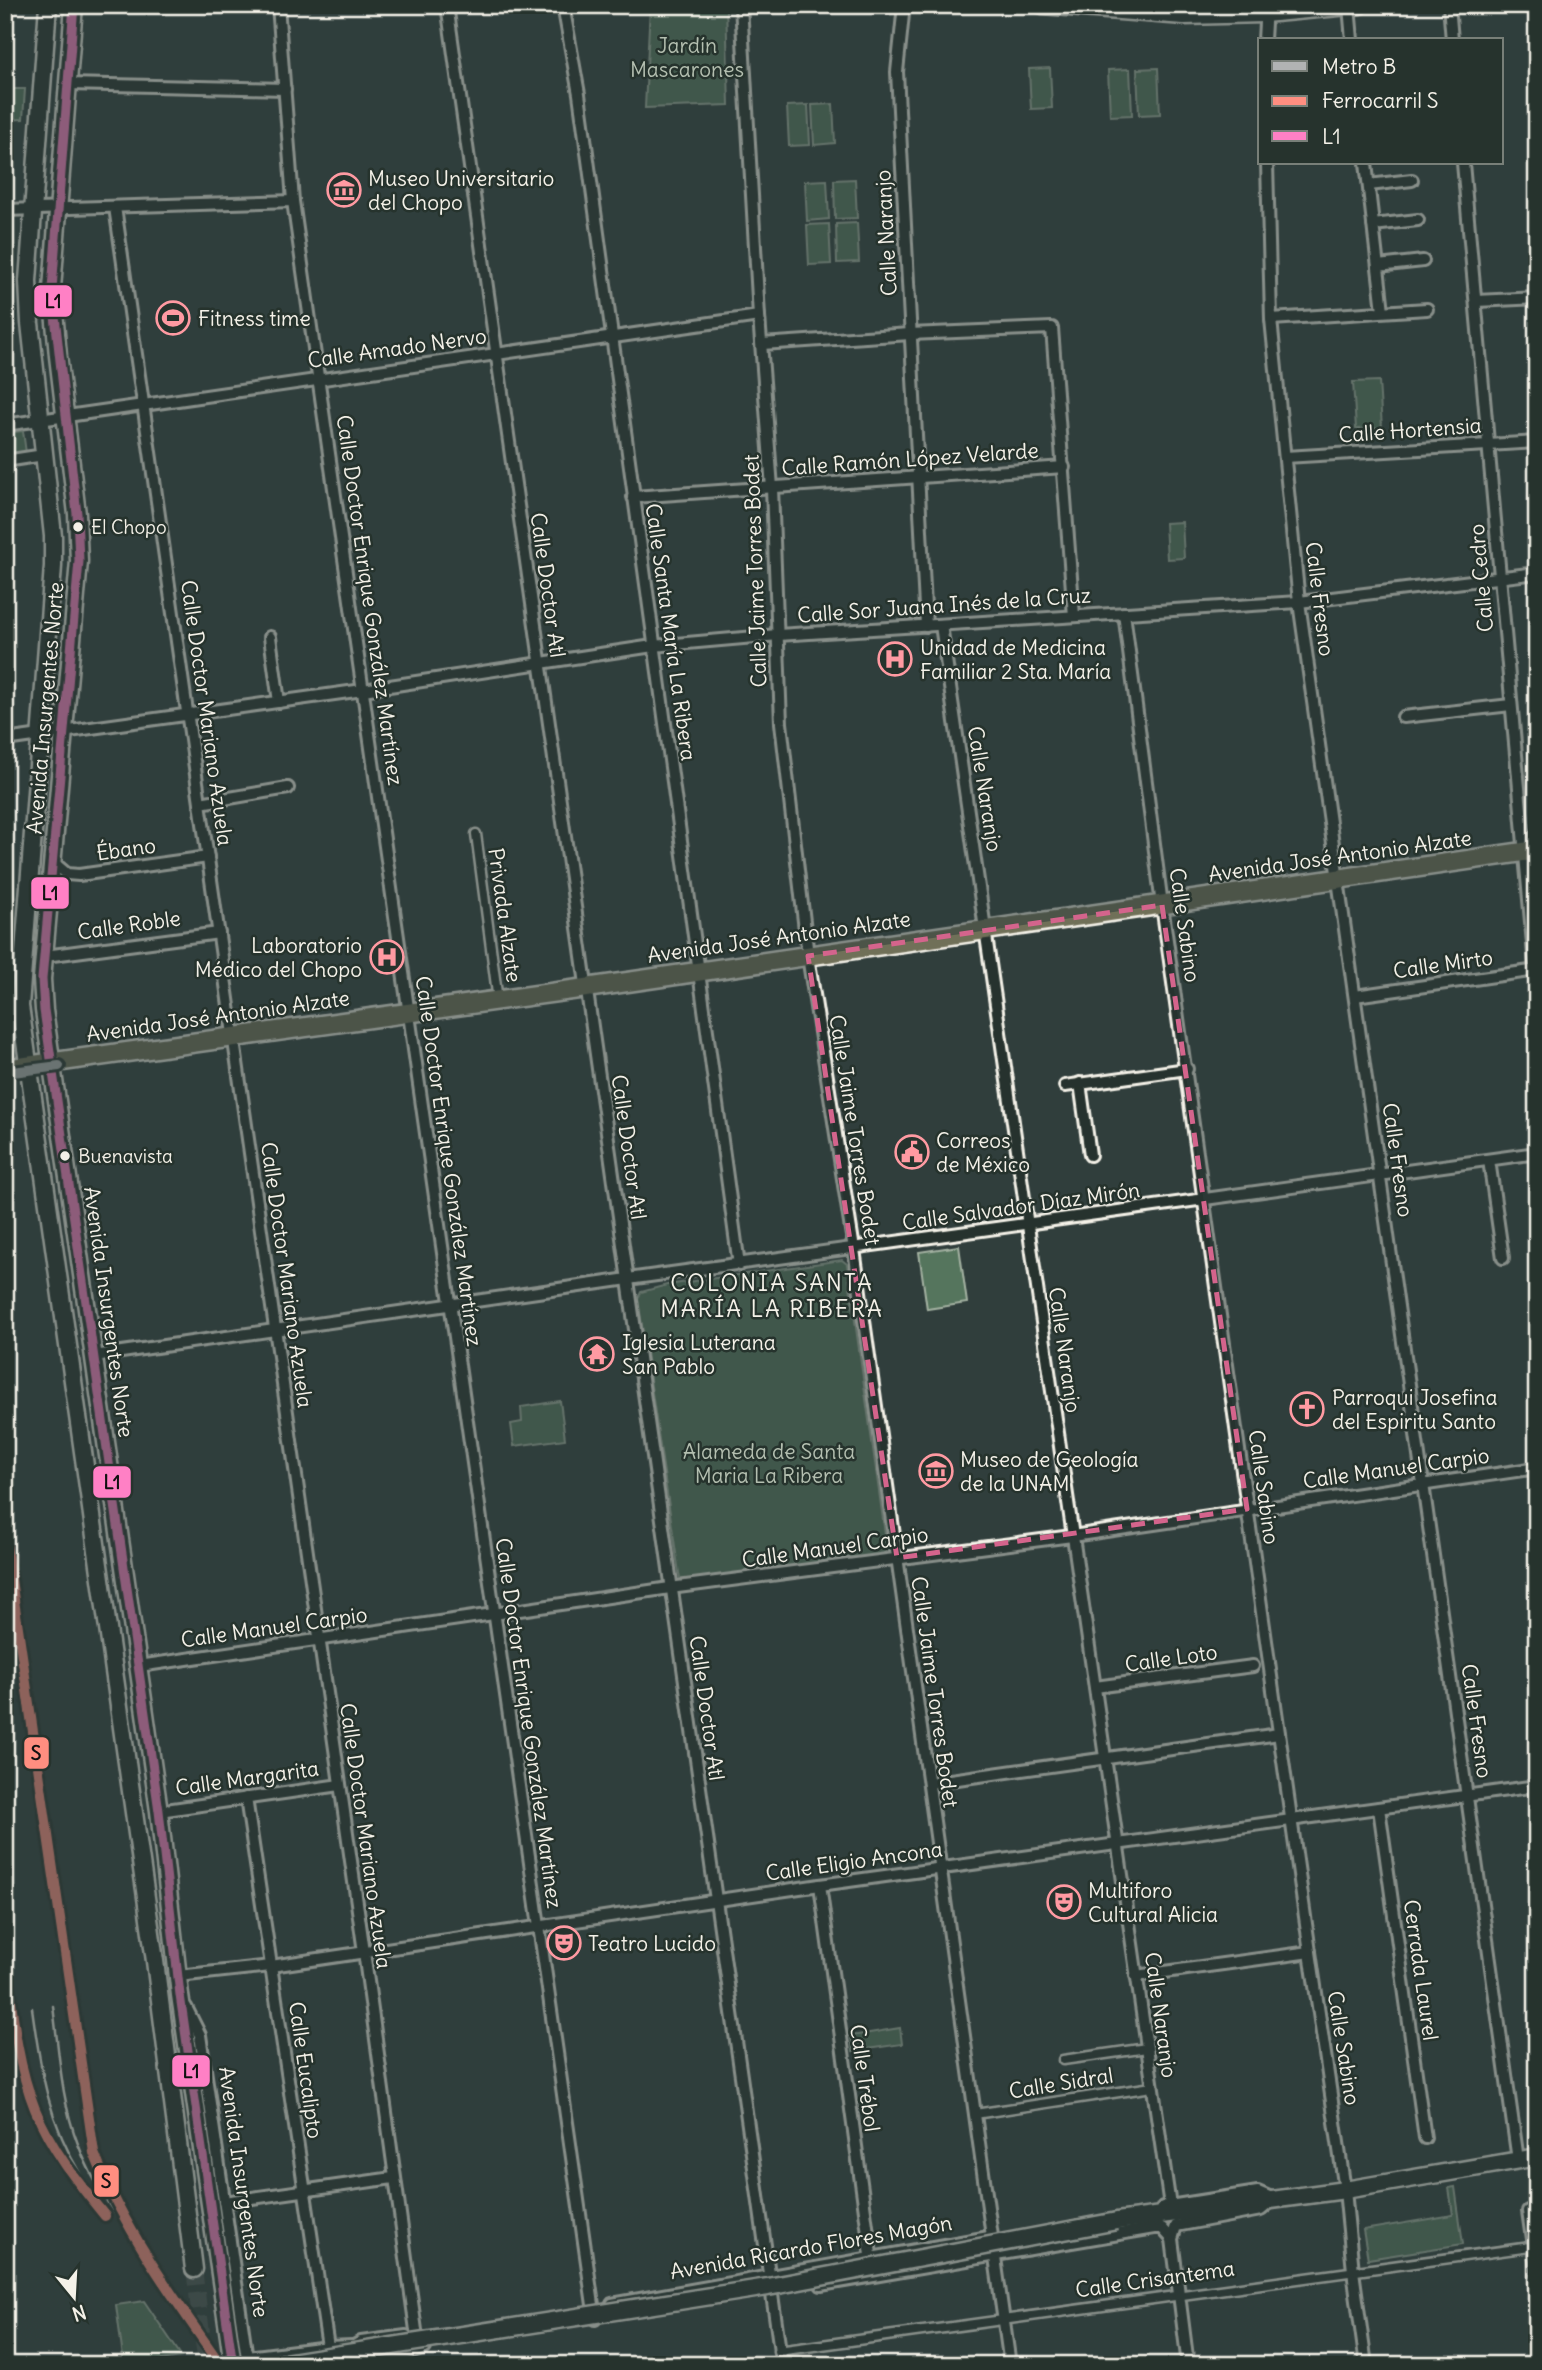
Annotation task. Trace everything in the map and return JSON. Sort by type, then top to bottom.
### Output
[{"type":"main road","name":"Avenida Insurgentes Norte","points":[[48,5],[28,264],[28,302],[53,566],[20,1006],[153,1947],[194,2269]]},
{"type":"main road","name":"Avenida Insurgentes Norte","points":[[74,5],[52,289],[79,545],[78,579],[42,993],[159,1811],[180,1995],[242,2362]]},
{"type":"main road","points":[[1042,5],[1145,14],[1360,5]]},
{"type":"main road","name":"Avenida José Antonio Alzate","points":[[5,1069],[233,1035],[498,1001],[1531,851]]},
{"type":"main road","name":"Avenida Ricardo Flores Magón","points":[[271,2365],[768,2287],[1117,2221],[1345,2190],[1537,2157]]},
{"type":"street","name":"Calle Doctor Enrique González Martínez","points":[[278,5],[293,201],[595,2321]]},
{"type":"street","name":"Calle Doctor Atl","points":[[447,5],[782,2365]]},
{"type":"street","name":"Calle Santa María La Ribera","points":[[563,5],[579,94],[739,1265]]},
{"type":"street","name":"Calle Jaime Torres Bodet","points":[[741,5],[772,488],[781,723],[808,956],[854,1248],[1010,2365]]},
{"type":"street","name":"Calle Naranjo","points":[[904,5],[897,72],[926,626]]},
{"type":"street","points":[[1449,5],[1452,38]]},
{"type":"street","points":[[1349,6],[1352,38]]},
{"type":"street","points":[[1264,38],[1265,10]]},
{"type":"street","points":[[67,84],[285,89]]},
{"type":"street","name":"Calle Fresno","points":[[1267,164],[1271,319],[1299,601],[1518,2160]]},
{"type":"street","points":[[1366,164],[1383,312]]},
{"type":"street","name":"Calle Cedro","points":[[1463,164],[1511,705],[1531,851],[1537,989]]},
{"type":"street","points":[[1369,185],[1412,180]]},
{"type":"street","points":[[5,210],[293,201]]},
{"type":"street","name":"Calle Doctor Mariano Azuela","points":[[115,206],[364,1952],[418,2349]]},
{"type":"street","points":[[1373,225],[1418,220]]},
{"type":"street","points":[[1378,266],[1423,261]]},
{"type":"street","points":[[1476,301],[1537,298]]},
{"type":"street","points":[[1271,319],[1427,309]]},
{"type":"street","name":"Calle Amado Nervo","points":[[5,425],[759,316]]},
{"type":"street","points":[[762,344],[1052,328],[1074,616]]},
{"type":"street","name":"Calle Hortensia","points":[[1285,457],[1537,442]]},
{"type":"street","points":[[5,461],[44,456]]},
{"type":"street","name":"Calle Ramón López Velarde","points":[[632,497],[1064,467]]},
{"type":"street","name":"Calle Sor Juana Inés de la Cruz","points":[[5,740],[653,646],[778,635],[1299,601],[1537,573]]},
{"type":"street","name":"Calle Sabino","points":[[1124,613],[1162,905],[1345,2190],[1366,2365]]},
{"type":"street","name":"Calle Naranjo","points":[[941,625],[1170,2206]]},
{"type":"street","points":[[270,636],[279,702]]},
{"type":"street","points":[[1403,717],[1511,705]]},
{"type":"street","points":[[200,803],[288,788]]},
{"type":"street","name":"Privada Alzate","points":[[476,834],[498,1001]]},
{"type":"street","name":"Ébano","points":[[53,862],[67,874],[79,875],[208,857]]},
{"type":"street","name":"Calle Roble","points":[[45,956],[219,933]]},
{"type":"street","name":"Calle Mirto","points":[[1355,996],[1535,970]]},
{"type":"street","points":[[1065,1086],[1187,1069]]},
{"type":"street","points":[[1080,1083],[1090,1155]]},
{"type":"street","name":"Calle Salvador Díaz Mirón","points":[[94,1356],[1537,1153]]},
{"type":"street","points":[[1489,1160],[1503,1258]]},
{"type":"street","name":"Calle Manuel Carpio","points":[[139,1666],[495,1616],[670,1588],[1072,1536],[1537,1468]]},
{"type":"street","name":"Calle Loto","points":[[1095,1687],[1253,1666]]},
{"type":"street","points":[[929,1783],[1279,1734]]},
{"type":"street","name":"Calle Margarita","points":[[159,1811],[340,1784]]},
{"type":"street","name":"Calle Eligio Ancona","points":[[178,1976],[1537,1786]]},
{"type":"street","name":"Calle Eucalipto","points":[[247,1798],[328,2347]]},
{"type":"street","name":"Cerrada Laurel","points":[[1379,1808],[1425,2137]]},
{"type":"street","name":"Calle Trébol","points":[[820,1885],[874,2276]]},
{"type":"street","points":[[1136,1976],[1310,1952]]},
{"type":"street","name":"Avenida Insurgentes Norte","points":[[180,1995],[200,2035],[224,2202],[242,2362]]},
{"type":"street","points":[[1063,2060],[1147,2048]]},
{"type":"street","name":"Calle Sidral","points":[[975,2114],[1152,2087]]},
{"type":"street","points":[[224,2202],[393,2178]]},
{"type":"street","name":"Avenida Ricardo Flores Magón","points":[[242,2362],[593,2307],[1258,2192],[1274,2199],[1261,2210],[1179,2224],[1172,2239]]},
{"type":"street","points":[[1528,2211],[1537,2274]]},
{"type":"street","name":"Avenida Ricardo Flores Magón","points":[[367,2363],[418,2349],[772,2293],[1154,2228],[1162,2228],[1172,2239]]},
{"type":"street","points":[[1172,2239],[1188,2365]]},
{"type":"street","name":"Calle Crisantema","points":[[778,2351],[1534,2246]]},
{"type":"street","points":[[359,2345],[367,2363]]},
{"type":"street","name":"Avenida Ricardo Flores Magón","points":[[359,2345],[407,2354]]},
{"type":"highlighted area","points":[[1162,905],[1247,1509],[897,1558],[808,956]]},
{"type":"green space","name":"Jardín Mascarones","points":[[650,5],[726,5],[729,105],[645,108]]},
{"type":"green space","points":[[1050,68],[1052,108],[1031,109],[1029,69]]},
{"type":"green space","points":[[1158,68],[1160,114],[1139,115],[1137,69]]},
{"type":"green space","points":[[1130,69],[1132,115],[1110,116],[1108,70]]},
{"type":"green space","points":[[5,89],[25,89],[23,119],[5,120]]},
{"type":"green space","points":[[833,104],[835,143],[814,145],[812,105]]},
{"type":"green space","points":[[808,105],[810,145],[789,146],[787,106]]},
{"type":"green space","points":[[855,179],[857,218],[835,219],[834,180]]},
{"type":"green space","points":[[827,180],[829,219],[807,221],[805,181]]},
{"type":"green space","points":[[857,223],[859,262],[837,263],[836,224]]},
{"type":"green space","points":[[829,224],[831,264],[809,265],[807,225]]},
{"type":"green space","points":[[1379,381],[1382,428],[1356,429],[1353,382]]},
{"type":"green space","points":[[23,431],[26,453],[5,456],[5,433]]},
{"type":"green space","points":[[1182,522],[1184,558],[1167,559],[1165,523]]},
{"type":"green space","points":[[959,1246],[967,1303],[927,1309],[919,1252]]},
{"type":"green space","name":"Alameda de Santa Maria La Ribera","points":[[842,1260],[847,1264],[887,1548],[883,1555],[686,1582],[680,1580],[638,1299],[641,1292],[667,1285]]},
{"type":"green space","points":[[560,1401],[565,1439],[514,1446],[511,1424],[522,1422],[521,1407]]},
{"type":"green space","points":[[900,2028],[902,2044],[853,2051],[851,2036]]},
{"type":"green space","points":[[1455,2187],[1463,2244],[1368,2259],[1363,2230],[1453,2215],[1449,2188]]},
{"type":"green space","points":[[144,2301],[182,2357],[124,2365],[116,2305]]},
{"type":"tunnel","points":[[194,2269],[206,2365]]},
{"type":"railway","points":[[53,2006],[64,2093],[72,2128],[99,2188],[145,2255]]},
{"type":"railway","points":[[32,2008],[48,2096],[61,2136],[82,2177]]},
{"type":"metro line","name":"B","points":[[5,1073],[59,1066]]},
{"type":"rail line","name":"S","points":[[5,1538],[94,2153],[135,2236],[221,2365]]},
{"type":"rail line","name":"S","points":[[5,1952],[19,2051],[35,2109],[57,2152],[105,2216]]},
{"type":"transit line","name":"L1","points":[[74,5],[52,289],[77,514],[79,561],[42,979],[44,1010],[159,1811],[180,1995],[233,2365]]},
{"type":"place","name":"Museo Universitario del Chopo","points":[[344,190]]},
{"type":"place","name":"Fitness time","points":[[173,318]]},
{"type":"place","name":"El Chopo","points":[[78,527]]},
{"type":"place","name":"Unidad de Medicina Familiar 2 Sta. María","points":[[895,659]]},
{"type":"place","name":"Laboratorio Médico del Chopo","points":[[387,957]]},
{"type":"place","name":"Correos de México","points":[[912,1152]]},
{"type":"place","name":"Buenavista","points":[[65,1156]]},
{"type":"place","name":"Iglesia Luterana San Pablo","points":[[597,1354]]},
{"type":"place","name":"Parroqui Josefina del Espiritu Santo","points":[[1307,1409]]},
{"type":"place","name":"Museo de Geología de la UNAM","points":[[936,1471]]},
{"type":"place","name":"Multiforo Cultural Alicia","points":[[1064,1902]]},
{"type":"place","name":"Teatro Lucido","points":[[564,1943]]},
{"type":"district","name":"COLONIA SANTA MARÍA LA RIBERA","points":[[772,1295]]}]
